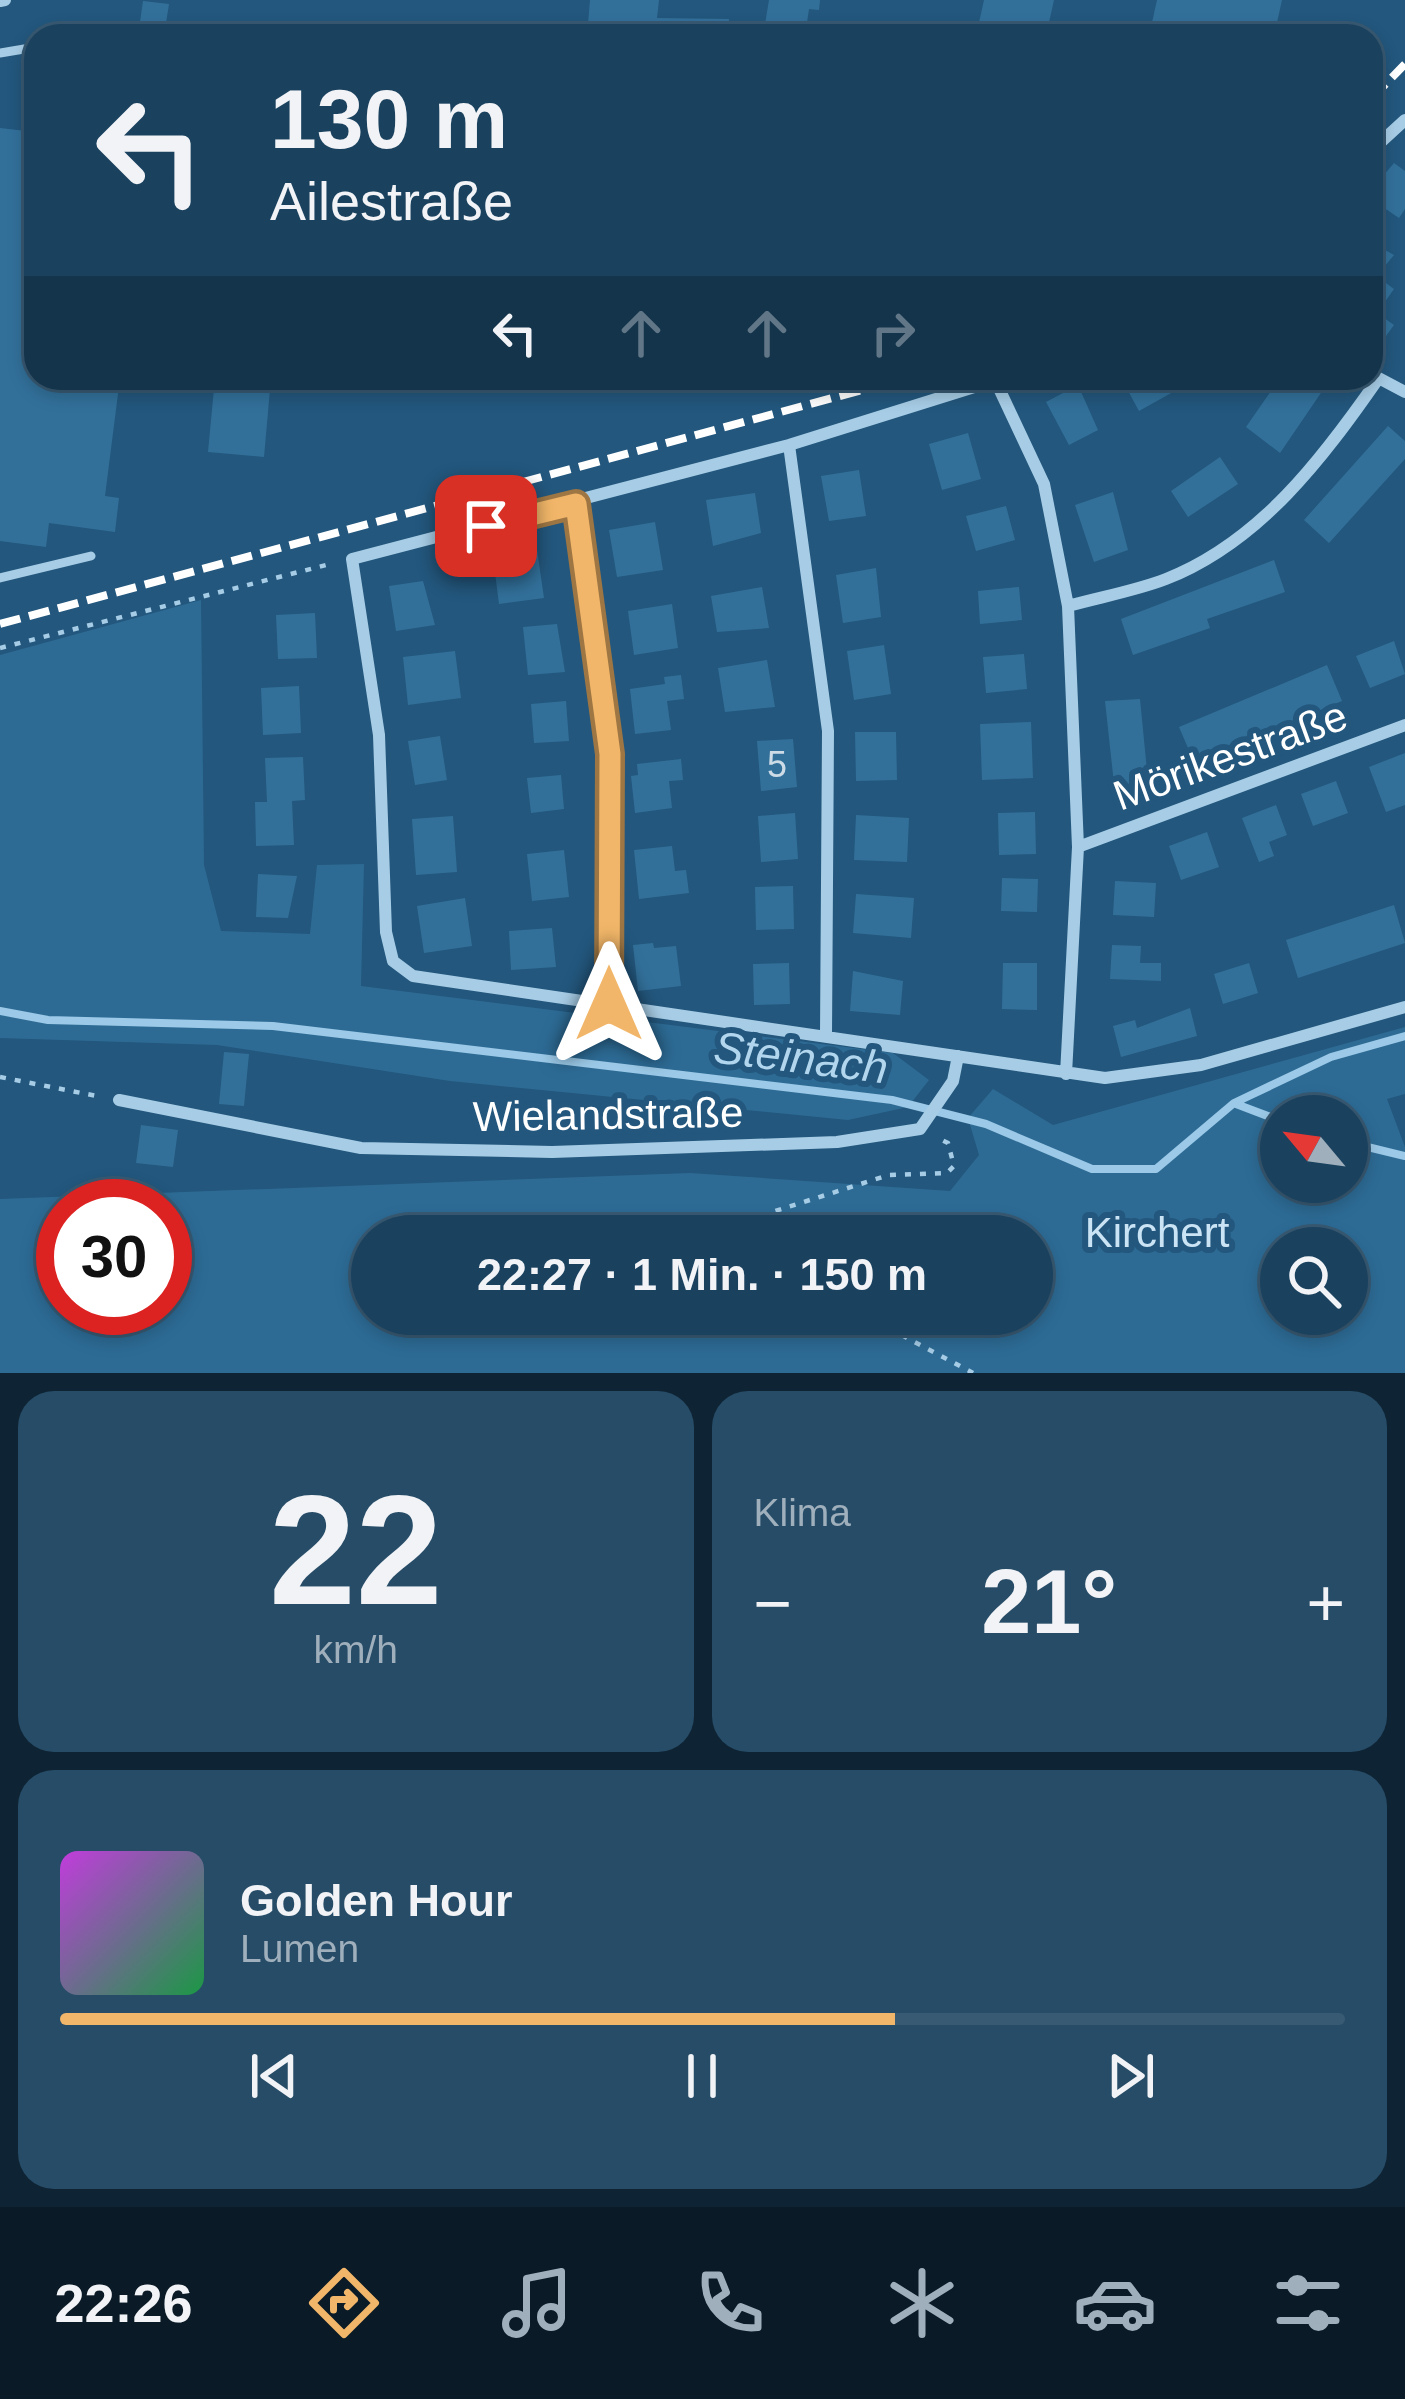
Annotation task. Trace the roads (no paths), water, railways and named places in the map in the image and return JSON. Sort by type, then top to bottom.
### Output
[{"type":"street","points":[[1399,136],[1405,120]]},
{"type":"street","points":[[967,390],[576,504],[352,559],[379,734],[386,932],[393,961],[413,976],[1105,1078],[1201,1065],[1405,1007]]},
{"type":"street","points":[[1003,390],[1044,484],[1068,606],[1078,847],[1066,1074]]},
{"type":"street","points":[[1068,606],[1167,579],[1240,536],[1288,495],[1365,390]]},
{"type":"street","points":[[789,445],[828,731],[826,1034]]},
{"type":"street","points":[[576,504],[610,754],[609,1004]]},
{"type":"street","name":"Mörikestraße","points":[[1078,847],[1405,725]]},
{"type":"street","name":"Wielandstraße","points":[[119,1100],[361,1148],[600,1150],[837,1142],[926,1124],[953,1081],[958,1057]]},
{"type":"lane","points":[[0,578],[91,556]]},
{"type":"waterway","name":"Steinach","points":[[0,1011],[48,1020],[273,1026],[892,1100],[986,1124],[1092,1169],[1156,1169],[1234,1103],[1331,1057],[1405,1036]]},
{"type":"waterway","points":[[1236,1104],[1260,1113]]},
{"type":"waterway","points":[[1368,1147],[1405,1156]]},
{"type":"railway","points":[[1383,87],[1405,64]]},
{"type":"railway","points":[[0,624],[862,390]]},
{"type":"park label","name":"Kirchert","points":[[1157,1232]]}]
